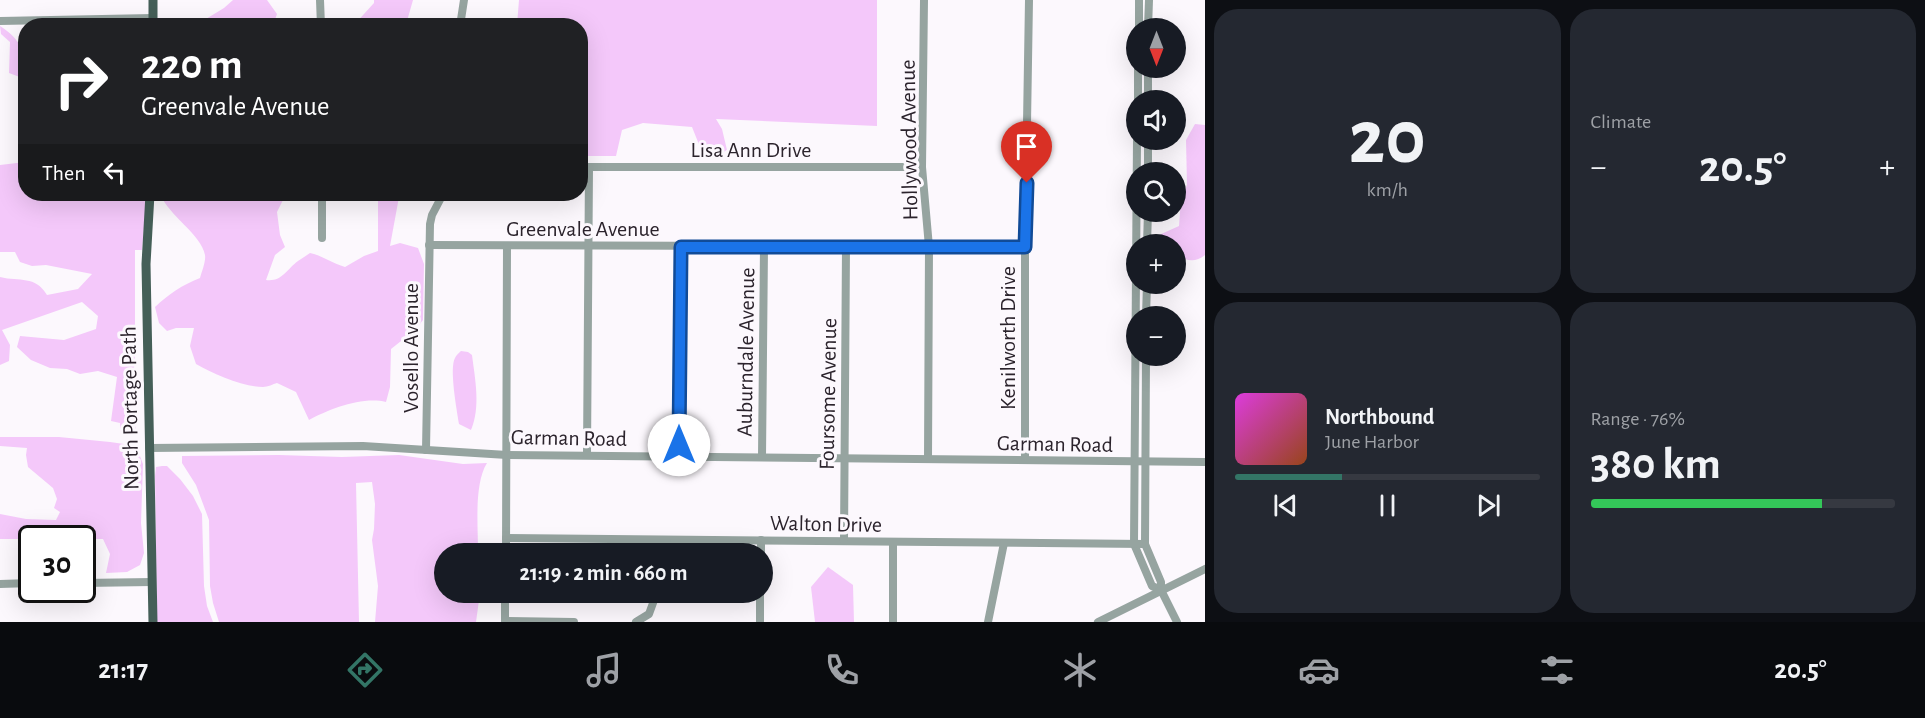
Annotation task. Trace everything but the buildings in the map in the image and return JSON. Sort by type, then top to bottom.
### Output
[{"type":"main road","points":[[153,0],[153,18]]},
{"type":"main road","name":"North Portage Path","points":[[150,201],[146,264],[153,622]]},
{"type":"street","points":[[320,0],[321,18]]},
{"type":"street","points":[[461,18],[464,0]]},
{"type":"street","name":"Hollywood Avenue","points":[[924,0],[922,168],[929,247],[928,459]]},
{"type":"street","name":"Kenilworth Drive","points":[[1025,460],[1025,247],[1029,0]]},
{"type":"street","points":[[1139,0],[1139,18]]},
{"type":"street","points":[[1148,18],[1149,0]]},
{"type":"street","points":[[0,21],[18,21]]},
{"type":"street","points":[[1136,234],[1137,150]]},
{"type":"street","name":"Lisa Ann Drive","points":[[588,167],[922,168]]},
{"type":"street","points":[[322,201],[322,238]]},
{"type":"street","points":[[429,245],[432,215],[439,201]]},
{"type":"street","points":[[586,201],[587,455]]},
{"type":"street","name":"Greenvale Avenue","points":[[429,245],[1025,247]]},
{"type":"street","name":"Vosello Avenue","points":[[426,450],[429,245]]},
{"type":"street","points":[[506,543],[507,246]]},
{"type":"street","points":[[679,456],[681,247]]},
{"type":"street","name":"Auburndale Avenue","points":[[762,457],[764,247]]},
{"type":"street","name":"Foursome Avenue","points":[[844,542],[846,247]]},
{"type":"street","points":[[1136,366],[1134,544],[1152,586],[1161,590]]},
{"type":"street","points":[[1146,366],[1144,544],[1161,582],[1161,590],[1177,622]]},
{"type":"street","name":"Garman Road","points":[[149,448],[363,446],[507,455],[1205,462]]},
{"type":"street","name":"Walton Drive","points":[[506,538],[1144,544]]},
{"type":"street","points":[[893,543],[893,622]]},
{"type":"street","points":[[988,622],[1004,543]]},
{"type":"street","points":[[1098,622],[1205,569]]},
{"type":"street","points":[[96,583],[152,582]]},
{"type":"street","points":[[0,584],[18,583]]},
{"type":"street","points":[[505,603],[505,622],[574,622]]},
{"type":"street","points":[[636,622],[649,614],[653,603]]},
{"type":"street","points":[[760,603],[760,622]]},
{"type":"shaded area","points":[[233,0],[267,0],[277,14],[276,18],[208,18]]},
{"type":"shaded area","points":[[374,0],[413,0],[408,18],[360,18],[374,3]]},
{"type":"shaded area","points":[[519,0],[877,0],[877,126],[716,119],[722,129],[727,150],[713,158],[700,147],[692,127],[643,123],[622,130],[616,156],[588,156],[588,18],[518,18]]},
{"type":"shaded area","points":[[0,26],[18,43],[18,76],[9,73],[10,42],[1,34]]},
{"type":"shaded area","points":[[1195,124],[1205,125],[1205,255],[1191,260],[1186,259],[1186,234],[1161,234],[1179,226],[1179,222],[1186,222],[1186,140]]},
{"type":"shaded area","points":[[18,163],[18,201],[146,201],[142,250],[135,250],[135,352],[132,406],[136,431],[121,435],[120,423],[111,421],[117,377],[98,371],[80,374],[67,369],[50,368],[31,360],[17,347],[20,336],[64,340],[96,329],[98,316],[82,302],[2,330],[10,345],[9,361],[0,365],[0,277],[32,282],[47,295],[78,289],[92,274],[46,265],[32,266],[20,262],[15,252],[0,252],[0,165]]},
{"type":"shaded area","points":[[282,201],[277,212],[280,235],[285,247],[275,255],[266,280],[271,280],[280,277],[310,253],[345,267],[378,251],[378,201],[398,201],[390,246],[400,243],[418,248],[424,264],[423,320],[415,330],[391,349],[390,387],[386,402],[357,402],[309,420],[296,392],[277,383],[263,387],[238,382],[196,364],[190,346],[194,328],[176,328],[167,331],[159,323],[155,307],[176,290],[200,278],[205,255],[198,240],[164,202]]},
{"type":"shaded area","points":[[461,351],[472,355],[475,374],[477,402],[471,430],[459,424],[455,400],[453,363]]},
{"type":"shaded area","points":[[0,437],[59,437],[131,445],[138,451],[143,464],[141,523],[144,553],[140,565],[127,572],[106,573],[110,554],[103,539],[96,539],[96,525],[18,525],[18,539],[0,539],[0,514],[26,519],[56,520],[60,512],[54,508],[57,499],[53,488],[28,467],[27,448],[0,446]]},
{"type":"shaded area","points":[[399,455],[463,464],[487,463],[478,493],[478,543],[434,543],[434,603],[479,603],[476,622],[375,622],[378,586],[372,540],[375,504],[372,482],[356,483],[359,622],[219,622],[210,586],[209,520],[196,485],[182,463],[182,456]]},
{"type":"shaded area","points":[[167,466],[180,479],[193,496],[202,514],[204,586],[207,606],[213,622],[157,622],[155,476],[156,467]]},
{"type":"shaded area","points":[[828,567],[853,585],[854,622],[815,622],[811,587]]},
{"type":"route","points":[[679,445],[681,247],[1025,247],[1027,183]]}]
